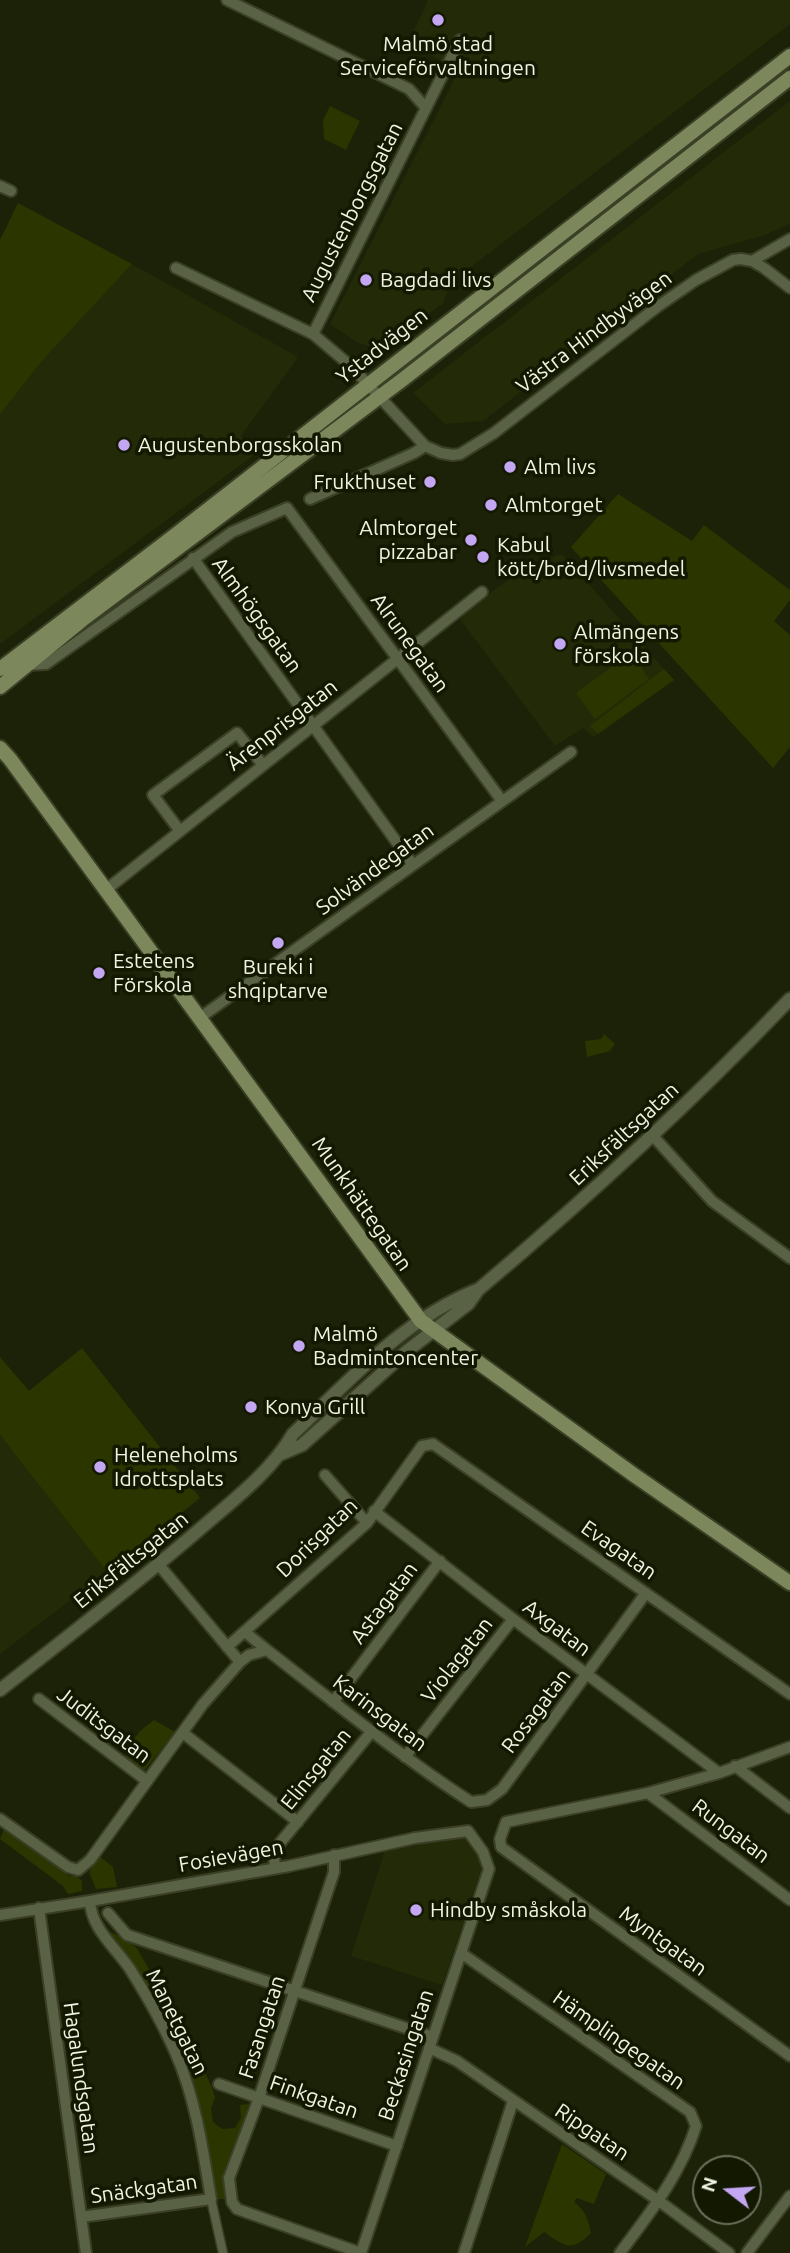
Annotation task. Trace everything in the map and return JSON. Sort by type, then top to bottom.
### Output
[{"type":"main road","name":"Ystadvägen","points":[[0,668],[174,536],[790,56]]},
{"type":"main road","name":"Ystadvägen","points":[[0,687],[82,620],[380,397],[790,78]]},
{"type":"main road","name":"Munkhättegatan","points":[[0,748],[201,1017],[421,1321],[790,1583]]},
{"type":"street","name":"Augustenborgsgatan","points":[[228,0],[409,89],[426,108]]},
{"type":"street","name":"Augustenborgsgatan","points":[[313,334],[460,40]]},
{"type":"street","points":[[0,186],[11,191]]},
{"type":"street","name":"Västra Hindbyvägen","points":[[425,446],[441,453],[460,454],[494,433],[696,280],[733,260],[752,261],[790,239]]},
{"type":"street","points":[[752,261],[790,288]]},
{"type":"street","points":[[176,268],[313,334],[352,367],[425,446],[310,499]]},
{"type":"street","name":"Ystadvägen","points":[[28,665],[46,664],[232,532],[287,508]]},
{"type":"street","name":"Alrunegatan","points":[[287,508],[502,802]]},
{"type":"street","name":"Almhögsgatan","points":[[193,558],[413,865]]},
{"type":"street","name":"Ärenprisgatan","points":[[107,890],[482,592]]},
{"type":"street","points":[[180,831],[153,795],[237,733],[263,765]]},
{"type":"street","name":"Solvändegatan","points":[[201,1017],[571,752]]},
{"type":"street","name":"Eriksfältsgatan","points":[[281,1454],[302,1445],[407,1351],[468,1304],[478,1290],[653,1136],[742,1050],[790,999]]},
{"type":"street","points":[[653,1136],[712,1202],[790,1258]]},
{"type":"street","name":"Eriksfältsgatan","points":[[0,1689],[222,1511],[281,1454],[293,1434],[396,1338],[461,1296],[478,1290]]},
{"type":"street","name":"Evagatan","points":[[422,1446],[433,1444],[441,1447],[790,1694]]},
{"type":"street","name":"Dorisgatan","points":[[227,1647],[367,1523],[422,1446]]},
{"type":"street","points":[[325,1475],[367,1523]]},
{"type":"street","name":"Axgatan","points":[[374,1511],[719,1773]]},
{"type":"street","name":"Astagatan","points":[[333,1702],[440,1561]]},
{"type":"street","points":[[159,1564],[240,1662]]},
{"type":"street","name":"Rosagatan","points":[[471,1802],[487,1800],[502,1789],[646,1592]]},
{"type":"street","name":"Violagatan","points":[[405,1757],[513,1619]]},
{"type":"street","name":"Karinsgatan","points":[[245,1632],[405,1757],[471,1802]]},
{"type":"street","points":[[0,1819],[68,1867],[78,1871],[89,1860],[203,1704],[240,1662],[249,1655],[267,1650]]},
{"type":"street","name":"Juditsgatan","points":[[39,1699],[147,1781]]},
{"type":"street","name":"Elinsgatan","points":[[275,1868],[274,1856],[280,1843],[372,1731]]},
{"type":"street","points":[[183,1733],[298,1822]]},
{"type":"street","points":[[648,1793],[719,1773],[790,1747]]},
{"type":"street","points":[[734,1766],[790,1808]]},
{"type":"street","name":"Myntgatan","points":[[648,1793],[506,1822],[500,1839],[501,1847],[790,2056]]},
{"type":"street","name":"Rungatan","points":[[648,1793],[790,1900]]},
{"type":"street","name":"Fosievägen","points":[[0,1914],[90,1901],[275,1868],[415,1838],[467,1831],[483,1852],[489,1869]]},
{"type":"street","name":"Fasangatan","points":[[334,1855],[334,1872],[259,2098],[229,2178],[232,2202],[237,2209],[361,2253]]},
{"type":"street","name":"Beckasingatan","points":[[361,2253],[489,1869]]},
{"type":"street","name":"Manetgatan","points":[[90,1901],[90,1911],[95,1923],[128,1966],[150,2001],[191,2093],[223,2253]]},
{"type":"street","name":"Hagalundsgatan","points":[[39,1908],[86,2253]]},
{"type":"street","name":"Ripgatan","points":[[108,1913],[127,1935],[294,1991],[431,2043],[659,2201],[729,2253]]},
{"type":"street","name":"Hämplingegatan","points":[[461,1953],[690,2112],[696,2126],[690,2145],[659,2201],[620,2253]]},
{"type":"street","name":"Finkgatan","points":[[219,2084],[397,2146]]},
{"type":"street","points":[[464,2253],[513,2101]]},
{"type":"street","points":[[747,2253],[790,2196]]},
{"type":"street","name":"Snäckgatan","points":[[81,2217],[211,2199]]},
{"type":"shaded area","points":[[428,0],[790,0],[790,24],[451,282],[443,303],[407,331],[375,349],[355,341],[330,324],[459,70],[408,43]]},
{"type":"shaded area","points":[[790,101],[790,223],[765,235],[698,254],[483,421],[445,424],[413,393]]},
{"type":"shaded area","points":[[330,106],[360,121],[346,150],[324,139],[323,120]]},
{"type":"shaded area","points":[[18,203],[132,264],[42,361],[0,414],[0,240]]},
{"type":"shaded area","name":"Augustenborgsskolan","points":[[132,264],[298,357],[241,436],[255,454],[0,644],[0,414],[42,361]]},
{"type":"shaded area","points":[[618,494],[692,541],[704,525],[790,590],[790,600],[774,621],[790,635],[790,747],[773,768],[571,547]]},
{"type":"shaded area","name":"Almängens förskola","points":[[562,554],[674,680],[593,737],[583,728],[555,746],[460,619],[507,581],[533,565]]},
{"type":"shaded area","points":[[631,653],[649,679],[595,719],[576,693]]},
{"type":"shaded area","points":[[664,669],[674,680],[598,734],[590,726]]},
{"type":"shaded area","points":[[604,1034],[615,1044],[610,1051],[587,1057],[585,1041],[601,1039]]},
{"type":"shaded area","name":"Heleneholms Idrottsplats","points":[[82,1348],[200,1498],[107,1572],[0,1435],[0,1357],[29,1391]]},
{"type":"shaded area","points":[[0,1435],[107,1572],[0,1654]]},
{"type":"shaded area","points":[[154,1720],[175,1732],[143,1772],[127,1762],[125,1751],[140,1731]]},
{"type":"shaded area","points":[[4,1829],[9,1830],[69,1876],[77,1876],[82,1881],[82,1891],[68,1894],[63,1886],[0,1839]]},
{"type":"shaded area","name":"Hindby småskola","points":[[466,1833],[483,1863],[442,1985],[351,1956],[385,1850],[414,1840]]},
{"type":"shaded area","points":[[99,1856],[113,1867],[117,1887],[96,1889],[89,1872]]},
{"type":"shaded area","points":[[103,1928],[131,1942],[138,1950],[181,2025],[215,2097],[211,2109],[213,2122],[222,2129],[235,2128],[241,2118],[240,2105],[249,2104],[223,2182],[227,2199],[216,2199],[181,2061]]},
{"type":"shaded area","points":[[562,2144],[606,2174],[594,2204],[577,2198],[574,2202],[586,2216],[591,2233],[578,2243],[568,2245],[544,2232],[525,2247]]},
{"type":"place","name":"Malmö stad Serviceförvaltningen","points":[[438,20]]},
{"type":"place","name":"Bagdadi livs","points":[[366,280]]},
{"type":"place","name":"Augustenborgsskolan","points":[[124,445]]},
{"type":"place","name":"Alm livs","points":[[510,467]]},
{"type":"place","name":"Frukthuset","points":[[430,482]]},
{"type":"place","name":"Almtorget","points":[[491,505]]},
{"type":"place","name":"Almtorget pizzabar","points":[[471,540]]},
{"type":"place","name":"Kabul kött/bröd/livsmedel","points":[[483,557]]},
{"type":"place","name":"Almängens förskola","points":[[560,644]]},
{"type":"place","name":"Bureki i shqiptarve","points":[[278,943]]},
{"type":"place","name":"Estetens Förskola","points":[[99,973]]},
{"type":"place","name":"Malmö Badmintoncenter","points":[[299,1346]]},
{"type":"place","name":"Konya Grill","points":[[251,1407]]},
{"type":"place","name":"Heleneholms Idrottsplats","points":[[100,1467]]},
{"type":"place","name":"Hindby småskola","points":[[416,1910]]}]
